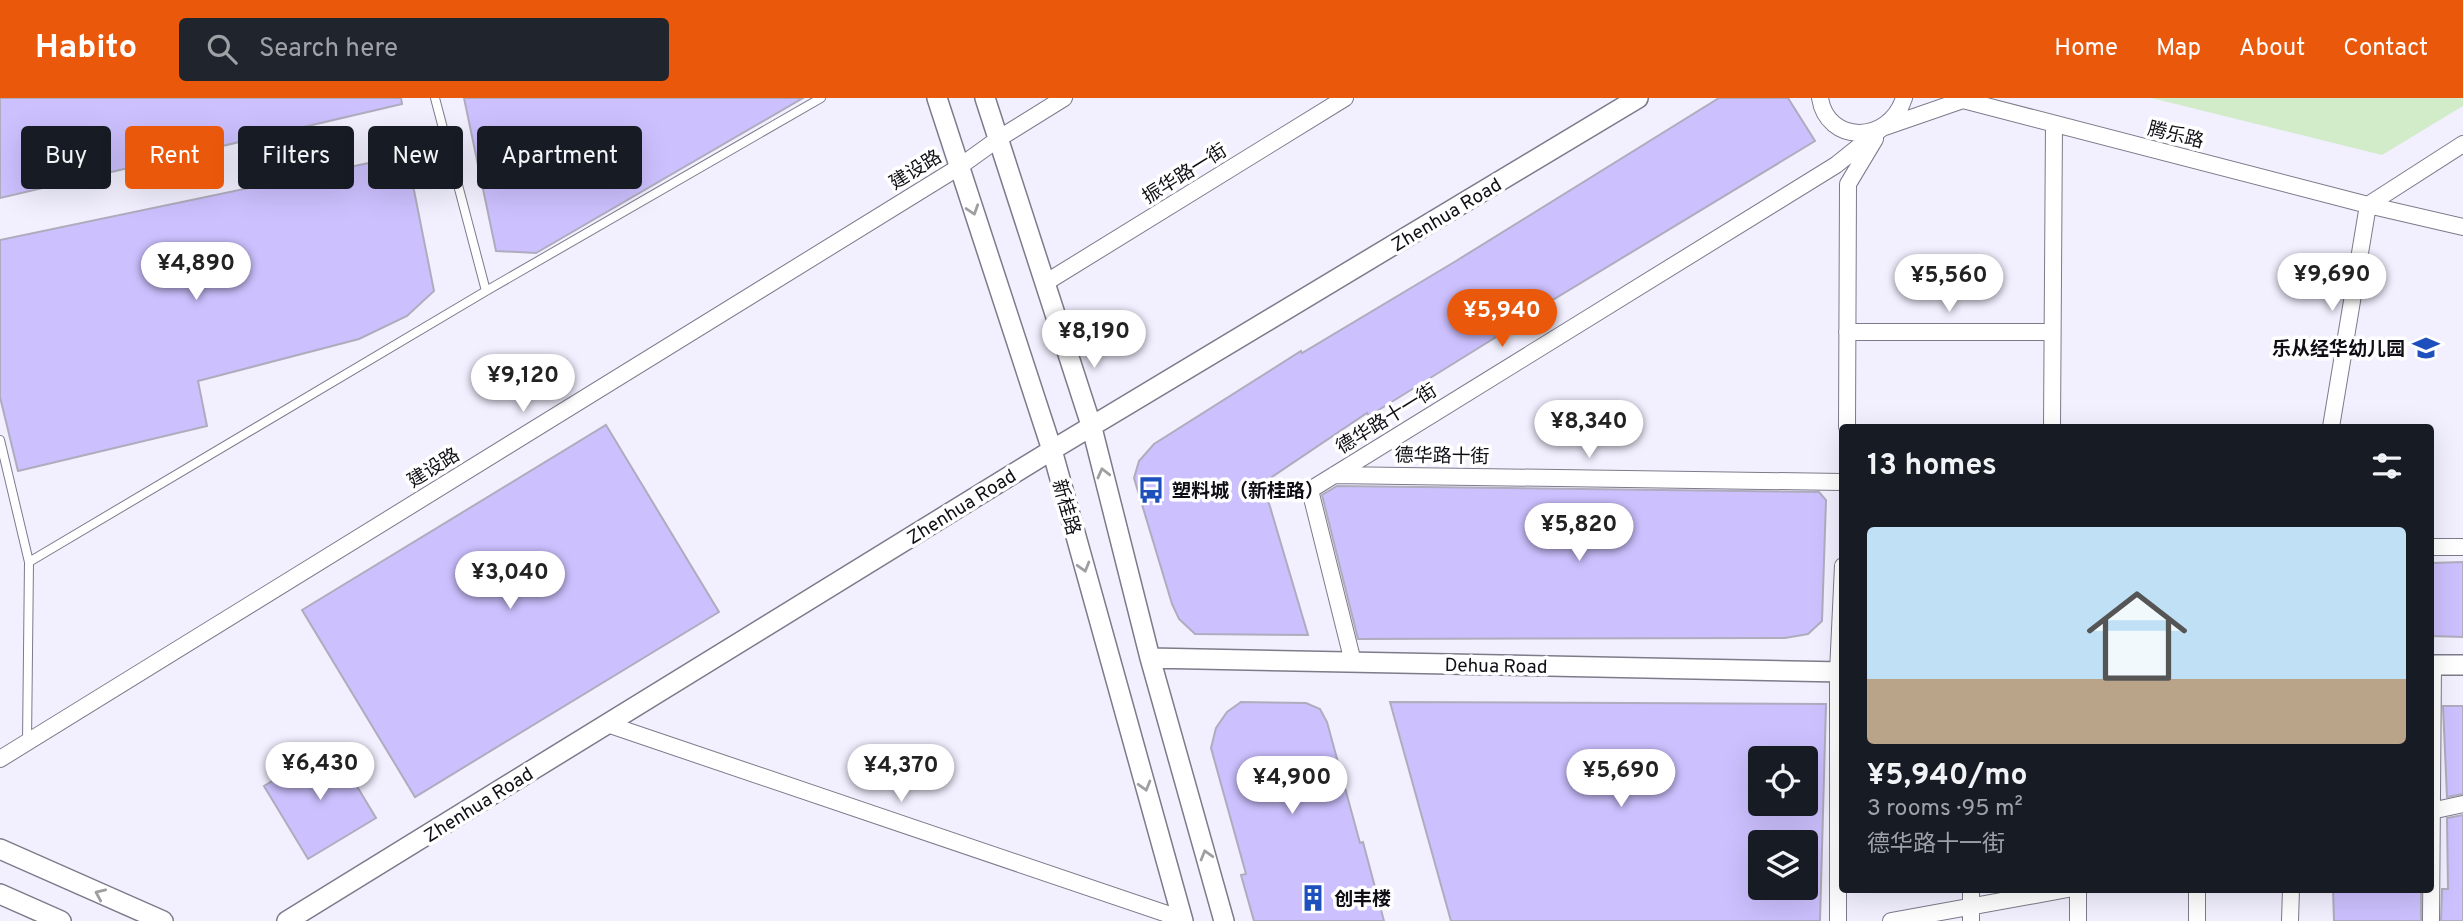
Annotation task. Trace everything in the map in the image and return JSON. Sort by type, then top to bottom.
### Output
[{"type":"street","name":"新桂路","points":[[937,98],[1052,450],[1183,920]]},
{"type":"street","points":[[985,98],[1092,428],[1150,658],[1224,921]]},
{"type":"street","name":"建设路","points":[[0,759],[959,167],[1064,98]]},
{"type":"street","name":"振华路一街","points":[[1045,283],[1345,98]]},
{"type":"street","points":[[1820,98],[1828,117],[1839,127],[1867,133],[1892,120],[1904,98]]},
{"type":"street","name":"腾乐路","points":[[1881,128],[1902,123],[1961,99],[2368,205],[2463,227]]},
{"type":"street","name":"Zhenhua Road","points":[[287,921],[1052,450],[1631,100]]},
{"type":"street","points":[[2052,424],[2054,124]]},
{"type":"street","points":[[1847,424],[1848,184],[1881,128]]},
{"type":"street","name":"德华路十一街","points":[[1353,662],[1310,490],[1836,164],[1881,128]]},
{"type":"street","points":[[2332,424],[2368,205],[2463,144]]},
{"type":"street","points":[[1847,332],[2051,332]]},
{"type":"street","name":"德华路十街","points":[[1334,475],[1839,482]]},
{"type":"street","points":[[2434,547],[2463,547]]},
{"type":"street","name":"Dehua Road","points":[[1150,658],[1839,672]]},
{"type":"street","points":[[2434,665],[2463,665]]},
{"type":"street","points":[[607,724],[1183,920]]},
{"type":"street","points":[[1838,921],[1839,796]]},
{"type":"street","points":[[2434,810],[2463,804]]},
{"type":"street","points":[[0,849],[163,921]]},
{"type":"street","points":[[1971,893],[1971,914]]},
{"type":"street","points":[[1891,921],[1971,914],[2052,893]]},
{"type":"street","points":[[2078,893],[2078,921]]},
{"type":"street","points":[[2197,893],[2197,921]]},
{"type":"street","points":[[2290,921],[2291,893]]},
{"type":"street","points":[[2431,893],[2431,921]]},
{"type":"street","points":[[0,894],[61,921]]},
{"type":"lane","points":[[435,98],[486,291]]},
{"type":"lane","points":[[29,562],[486,291],[821,98]]},
{"type":"lane","points":[[0,440],[29,562],[27,742]]},
{"type":"green space","points":[[2151,98],[2463,98],[2463,106],[2382,155]]},
{"type":"building","points":[[0,98],[401,98],[402,104],[308,126],[238,126],[238,142],[224,146],[224,126],[125,126],[125,169],[111,172],[111,126],[21,126],[21,189],[38,189],[0,198]]},
{"type":"building","points":[[464,98],[803,98],[536,253],[496,251],[483,189],[642,189],[642,126],[477,126],[477,160]]},
{"type":"building","points":[[1719,98],[1788,98],[1815,141],[1500,332],[1501,334],[1369,416],[1367,413],[1263,483],[1308,635],[1195,634],[1179,619],[1172,604],[1134,478],[1139,461],[1154,444],[1301,351],[1302,353],[1456,261]]},
{"type":"building","points":[[368,163],[368,189],[414,189],[434,291],[407,316],[359,339],[198,381],[207,426],[18,471],[0,397],[0,240],[244,189],[354,189],[354,166]]},
{"type":"building","points":[[606,425],[719,612],[415,797],[302,610]]},
{"type":"building","points":[[1337,486],[1819,492],[1826,500],[1822,621],[1808,634],[1785,638],[1358,639],[1322,495]]},
{"type":"building","points":[[2463,562],[2463,637],[2434,636],[2434,563]]},
{"type":"building","points":[[1241,702],[1306,703],[1320,709],[1327,722],[1384,921],[1254,921],[1241,875],[1246,874],[1211,748],[1216,728],[1227,712]]},
{"type":"building","points":[[1390,702],[1826,704],[1820,921],[1451,921]]},
{"type":"building","points":[[2443,706],[2463,706],[2463,794],[2447,797]]},
{"type":"building","points":[[332,745],[376,818],[308,859],[264,786]]},
{"type":"building","points":[[2463,815],[2463,921],[2441,921],[2442,889],[2448,889],[2447,818]]},
{"type":"building","points":[[2333,893],[2421,893],[2421,921],[2334,921]]},
{"type":"place","name":"乐从经华幼儿园","points":[[2426,348]]},
{"type":"place","name":"塑料城（新桂路）","points":[[1151,490]]},
{"type":"place","name":"创丰楼","points":[[1313,898]]}]
